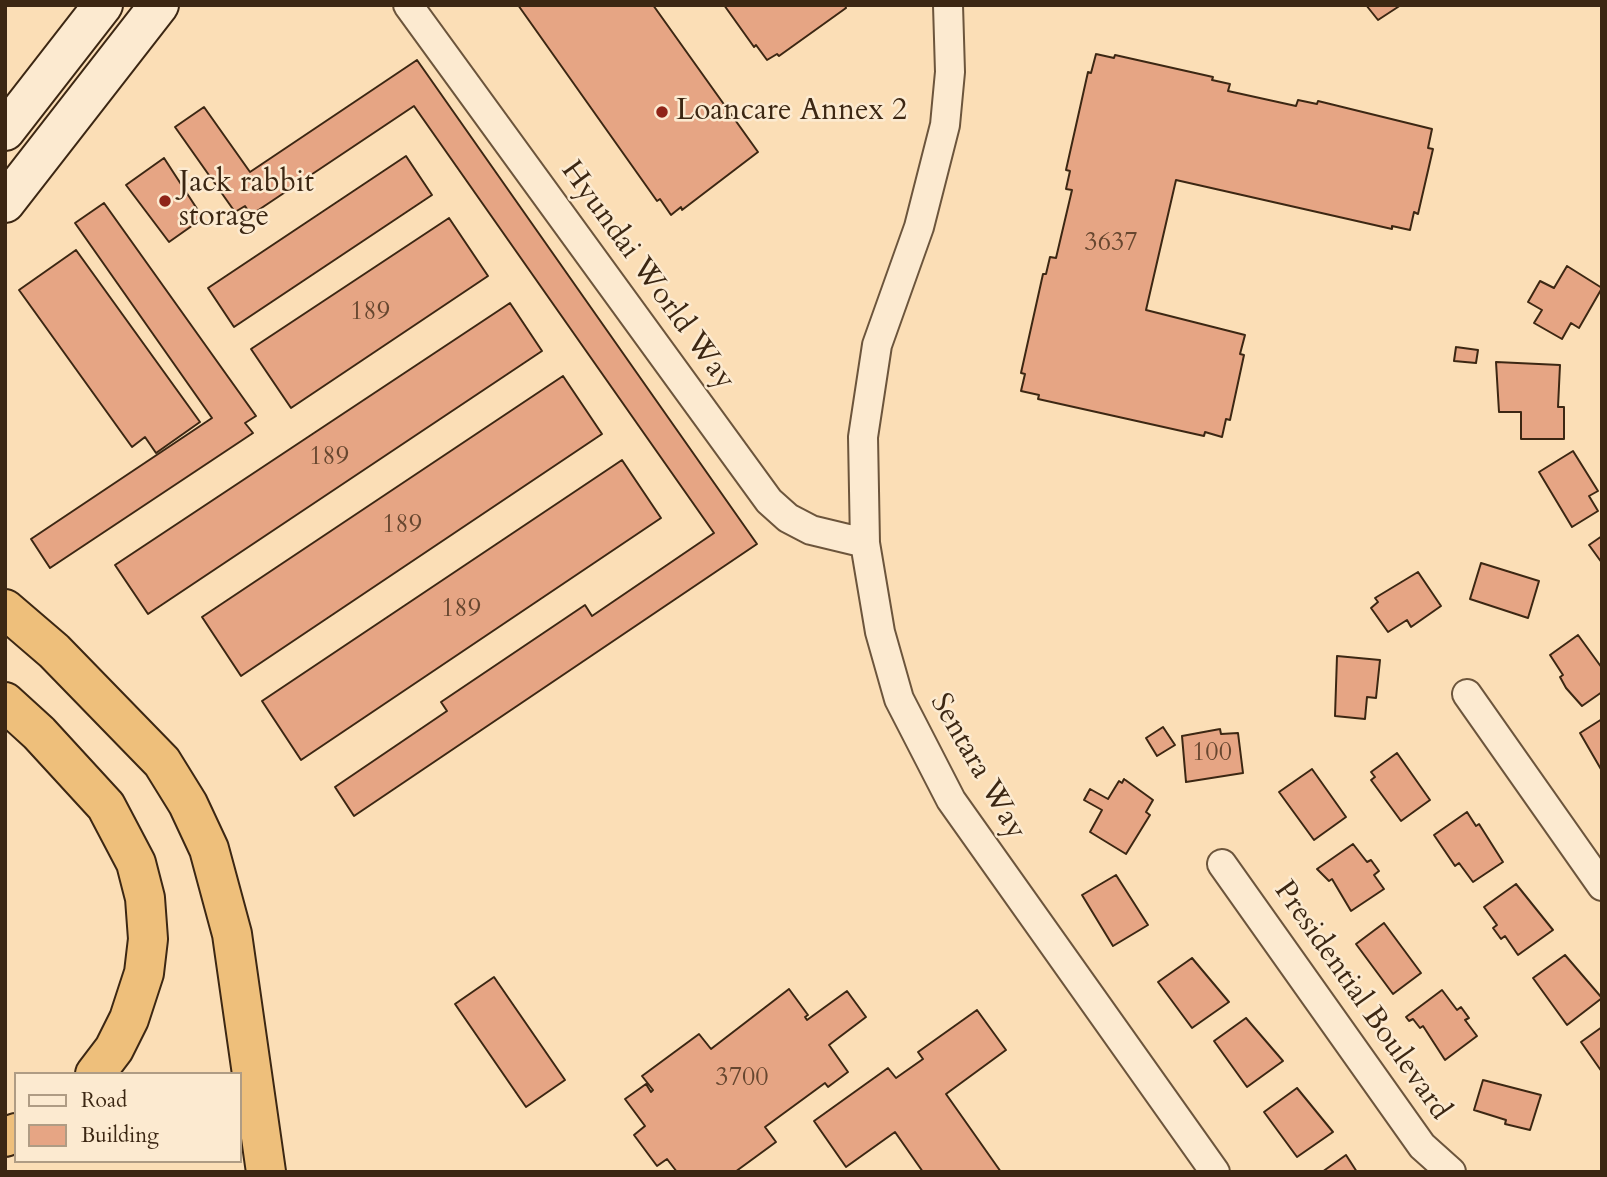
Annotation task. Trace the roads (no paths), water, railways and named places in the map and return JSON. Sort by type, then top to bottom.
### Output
[{"type":"highway","points":[[5,609],[54,651],[162,762],[188,804],[209,849],[232,934],[266,1172]]},
{"type":"highway","points":[[5,702],[56,750],[106,806],[133,855],[145,898],[148,939],[144,973],[129,1019],[114,1049],[97,1072]]},
{"type":"main road","points":[[5,131],[103,5]]},
{"type":"main road","points":[[5,203],[159,5]]},
{"type":"street","name":"Hyundai World Way","points":[[408,5],[769,501],[788,518],[811,530],[865,543]]},
{"type":"street","name":"Sentara Way","points":[[948,5],[950,72],[945,125],[919,227],[877,345],[868,386],[863,437],[865,543],[880,632],[899,699],[927,758],[1000,874],[1215,1172]]},
{"type":"street","points":[[1466,694],[1602,886]]},
{"type":"street","name":"Presidential Boulevard","points":[[1222,864],[1422,1146],[1451,1172]]},
{"type":"place","name":"Loancare Annex 2","points":[[662,112]]},
{"type":"place","name":"Jack rabbit storage","points":[[165,201]]}]
